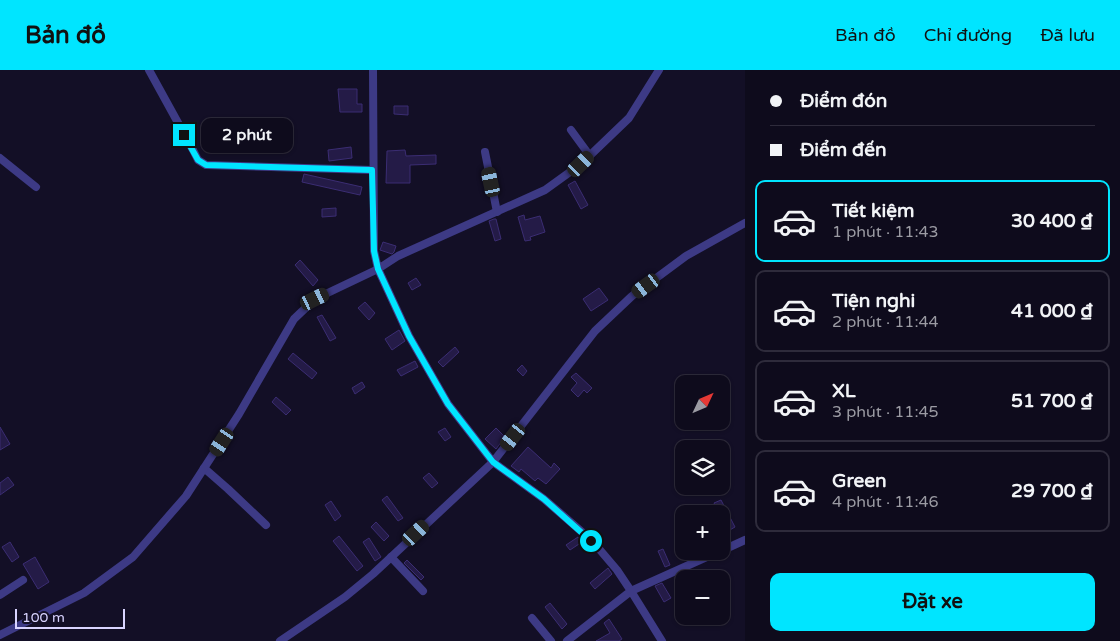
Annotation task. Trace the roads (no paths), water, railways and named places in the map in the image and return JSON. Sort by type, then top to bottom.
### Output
[{"type":"street","points":[[149,70],[198,160],[206,165],[372,170]]},
{"type":"street","points":[[373,70],[372,170],[374,251],[378,269],[409,336],[448,404],[493,462],[544,499],[582,532],[612,563],[662,641]]},
{"type":"street","points":[[0,636],[84,593],[133,557],[186,496],[239,414],[294,320],[315,299],[378,269],[398,256],[545,190],[581,164],[629,118],[659,70]]},
{"type":"street","points":[[571,130],[590,156]]},
{"type":"street","points":[[485,152],[497,212]]},
{"type":"street","points":[[0,158],[36,187]]},
{"type":"street","points":[[280,641],[345,597],[493,462],[595,331],[632,296],[686,256],[745,223]]},
{"type":"street","points":[[204,468],[266,525]]},
{"type":"street","points":[[730,547],[745,540]]},
{"type":"street","points":[[391,557],[423,591]]},
{"type":"street","points":[[567,641],[631,591],[701,560]]},
{"type":"street","points":[[0,595],[23,580]]},
{"type":"street","points":[[532,618],[551,641]]}]
